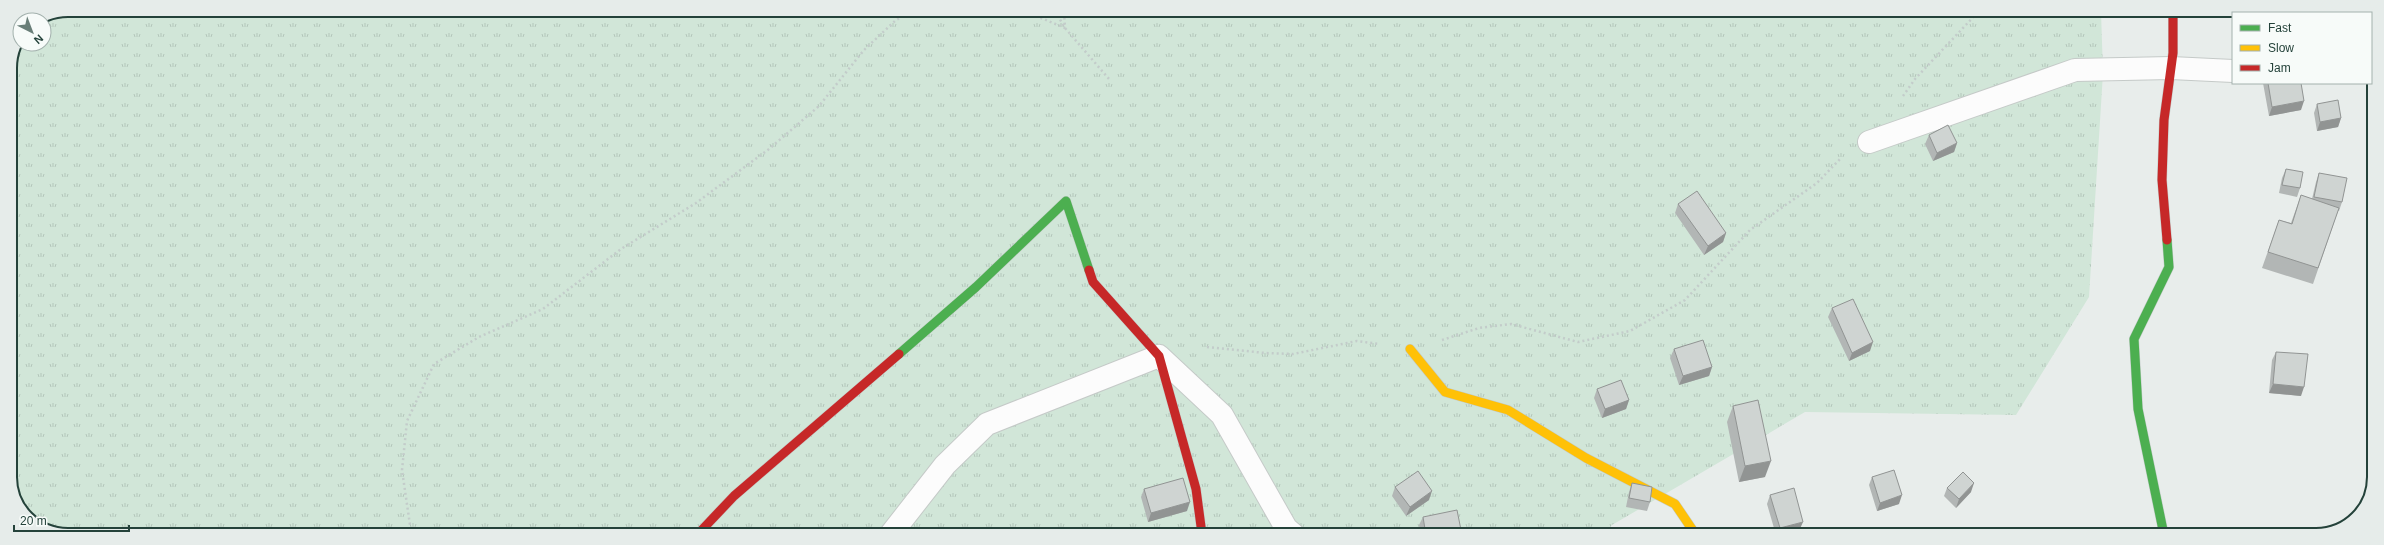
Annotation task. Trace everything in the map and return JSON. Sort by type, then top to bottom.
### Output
[{"type":"street","points":[[2163,528],[2138,409],[2134,339],[2169,267],[2162,180],[2164,120],[2171,68],[2173,17]]},
{"type":"street","points":[[1869,142],[2075,70],[2171,68],[2232,71]]},
{"type":"street","points":[[704,528],[734,496],[976,287],[1066,201],[1093,282],[1159,356],[1222,415],[1286,528]]},
{"type":"street","points":[[1410,349],[1446,392],[1508,410],[1586,458],[1675,504],[1691,528]]},
{"type":"street","points":[[896,528],[945,465],[987,424],[1159,356]]},
{"type":"street","points":[[1159,356],[1196,489],[1201,528]]},
{"type":"path","points":[[409,528],[410,525],[402,470],[407,422],[434,364],[479,337],[543,309],[621,249],[696,203],[733,176],[769,149],[819,106],[864,50],[896,20],[901,17]]},
{"type":"path","points":[[1042,17],[1065,28]]},
{"type":"path","points":[[1059,17],[1065,28],[1109,79]]},
{"type":"path","points":[[1064,17],[1065,28]]},
{"type":"path","points":[[1902,98],[1916,79],[1973,17]]},
{"type":"path","points":[[1207,347],[1265,353],[1293,354],[1357,341],[1410,349],[1480,328],[1511,324],[1578,342],[1630,331],[1685,300],[1750,230],[1817,183],[1851,148],[1869,142]]},
{"type":"green space","points":[[68,17],[2101,17],[2103,73],[2089,297],[2016,415],[1805,412],[1612,525],[1610,528],[68,528],[49,524],[30,511],[21,496],[17,480],[18,58],[20,52],[52,52],[52,20]]},
{"type":"building","points":[[2268,84],[2301,84],[2304,101],[2272,107]]},
{"type":"building","points":[[2338,100],[2341,118],[2320,122],[2317,104]]},
{"type":"building","points":[[1948,125],[1957,143],[1937,153],[1929,135]]},
{"type":"building","points":[[2286,169],[2303,172],[2300,188],[2282,185]]},
{"type":"building","points":[[2319,173],[2347,178],[2342,202],[2314,197]]},
{"type":"building","points":[[1697,191],[1726,233],[1708,246],[1678,204]]},
{"type":"building","points":[[2301,195],[2339,208],[2318,268],[2268,252],[2279,220],[2292,224]]},
{"type":"building","points":[[1853,299],[1873,342],[1852,353],[1832,308]]},
{"type":"building","points":[[1703,340],[1712,367],[1683,376],[1674,349]]},
{"type":"building","points":[[2276,352],[2308,354],[2304,387],[2273,384]]},
{"type":"building","points":[[1621,380],[1629,400],[1605,409],[1597,389]]},
{"type":"building","points":[[1758,400],[1771,461],[1745,466],[1733,406]]},
{"type":"building","points":[[1894,470],[1902,495],[1880,503],[1872,477]]},
{"type":"building","points":[[1418,471],[1432,491],[1410,507],[1395,487]]},
{"type":"building","points":[[1963,472],[1974,483],[1959,499],[1947,488]]},
{"type":"building","points":[[1183,478],[1190,502],[1151,513],[1144,489]]},
{"type":"building","points":[[1632,483],[1652,487],[1650,502],[1629,498]]},
{"type":"building","points":[[1794,488],[1803,522],[1780,528],[1770,495]]},
{"type":"building","points":[[1457,510],[1461,528],[1425,528],[1423,517]]},
{"type":"traffic: fast","points":[[899,354],[976,287],[1066,201],[1089,270]]},
{"type":"traffic: fast","points":[[2163,528],[2138,409],[2134,339],[2169,267],[2167,240]]},
{"type":"traffic: slow","points":[[1410,349],[1445,392],[1508,410],[1586,458],[1675,504],[1691,528]]},
{"type":"traffic: jam","points":[[2167,240],[2162,180],[2164,120],[2173,53],[2173,17]]},
{"type":"traffic: jam","points":[[1089,270],[1093,282],[1159,356],[1196,489],[1201,528]]},
{"type":"traffic: jam","points":[[704,528],[734,496],[899,354]]}]
